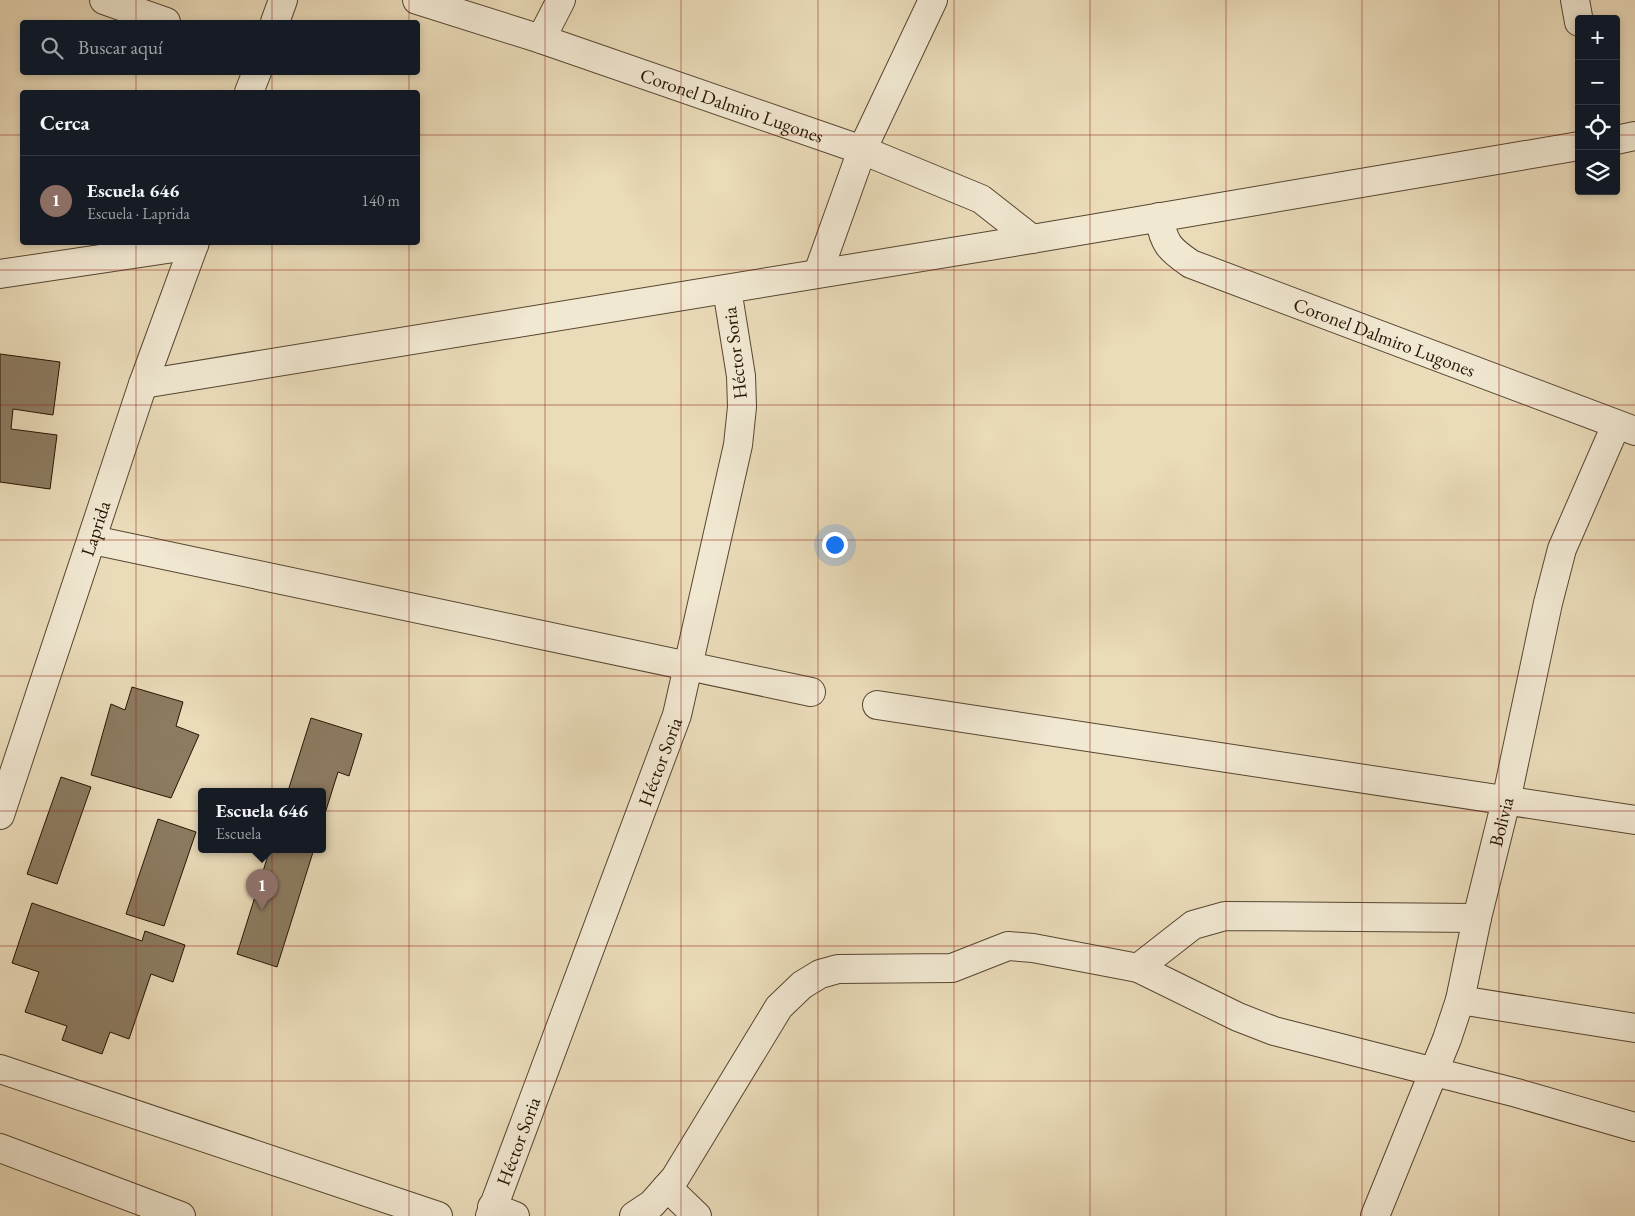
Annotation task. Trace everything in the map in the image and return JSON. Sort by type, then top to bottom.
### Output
[{"type":"street","points":[[104,0],[160,20]]},
{"type":"street","points":[[276,20],[283,0]]},
{"type":"street","name":"Coronel Dalmiro Lugones","points":[[417,0],[541,39],[862,150],[981,198],[1032,239]]},
{"type":"street","points":[[541,39],[560,0]]},
{"type":"street","points":[[818,273],[862,150],[933,0]]},
{"type":"street","points":[[1575,0],[1578,15]]},
{"type":"street","points":[[251,90],[256,75]]},
{"type":"street","points":[[1620,139],[1635,136]]},
{"type":"street","points":[[143,384],[1032,239],[1575,147]]},
{"type":"street","name":"Coronel Dalmiro Lugones","points":[[1159,217],[1162,236],[1170,250],[1191,264],[1626,428]]},
{"type":"street","points":[[0,274],[188,245]]},
{"type":"street","name":"Laprida","points":[[0,815],[93,540],[143,384],[194,245]]},
{"type":"street","name":"Héctor Soria","points":[[499,1213],[677,715],[738,446],[742,406],[741,376],[727,289]]},
{"type":"street","name":"Bolivia","points":[[1375,1216],[1447,1039],[1460,1000],[1477,918],[1506,801],[1548,603],[1562,549],[1626,428]]},
{"type":"street","points":[[93,540],[688,668],[811,692]]},
{"type":"street","points":[[877,705],[1635,820]]},
{"type":"street","points":[[1138,968],[1193,925],[1225,916],[1477,918]]},
{"type":"street","points":[[634,1216],[652,1204],[675,1178],[779,1007],[802,986],[820,974],[838,969],[952,968],[1008,946],[1033,948],[1138,968],[1238,1017],[1274,1031],[1432,1073],[1517,1093],[1635,1127]]},
{"type":"street","points":[[1460,1000],[1635,1028]]},
{"type":"street","points":[[0,1069],[438,1216]]},
{"type":"street","points":[[0,1148],[181,1216]]},
{"type":"street","points":[[667,1187],[697,1216]]},
{"type":"building","points":[[0,354],[60,362],[53,415],[13,409],[11,429],[57,435],[50,489],[0,482]]},
{"type":"building","points":[[132,687],[183,702],[176,726],[199,735],[171,798],[91,775],[111,704],[125,710]]},
{"type":"building","points":[[311,718],[362,734],[349,776],[338,772],[326,810],[326,788],[289,788]]},
{"type":"building","points":[[61,777],[91,787],[57,884],[27,874]]},
{"type":"building","points":[[158,819],[196,832],[164,926],[126,914]]},
{"type":"building","points":[[269,853],[313,853],[277,967],[237,954]]},
{"type":"building","points":[[32,903],[142,941],[145,931],[185,945],[173,982],[151,974],[129,1039],[110,1032],[102,1054],[62,1040],[67,1026],[25,1012],[39,972],[12,963]]},
{"type":"place","name":"Escuela 646","points":[[262,910]]}]
